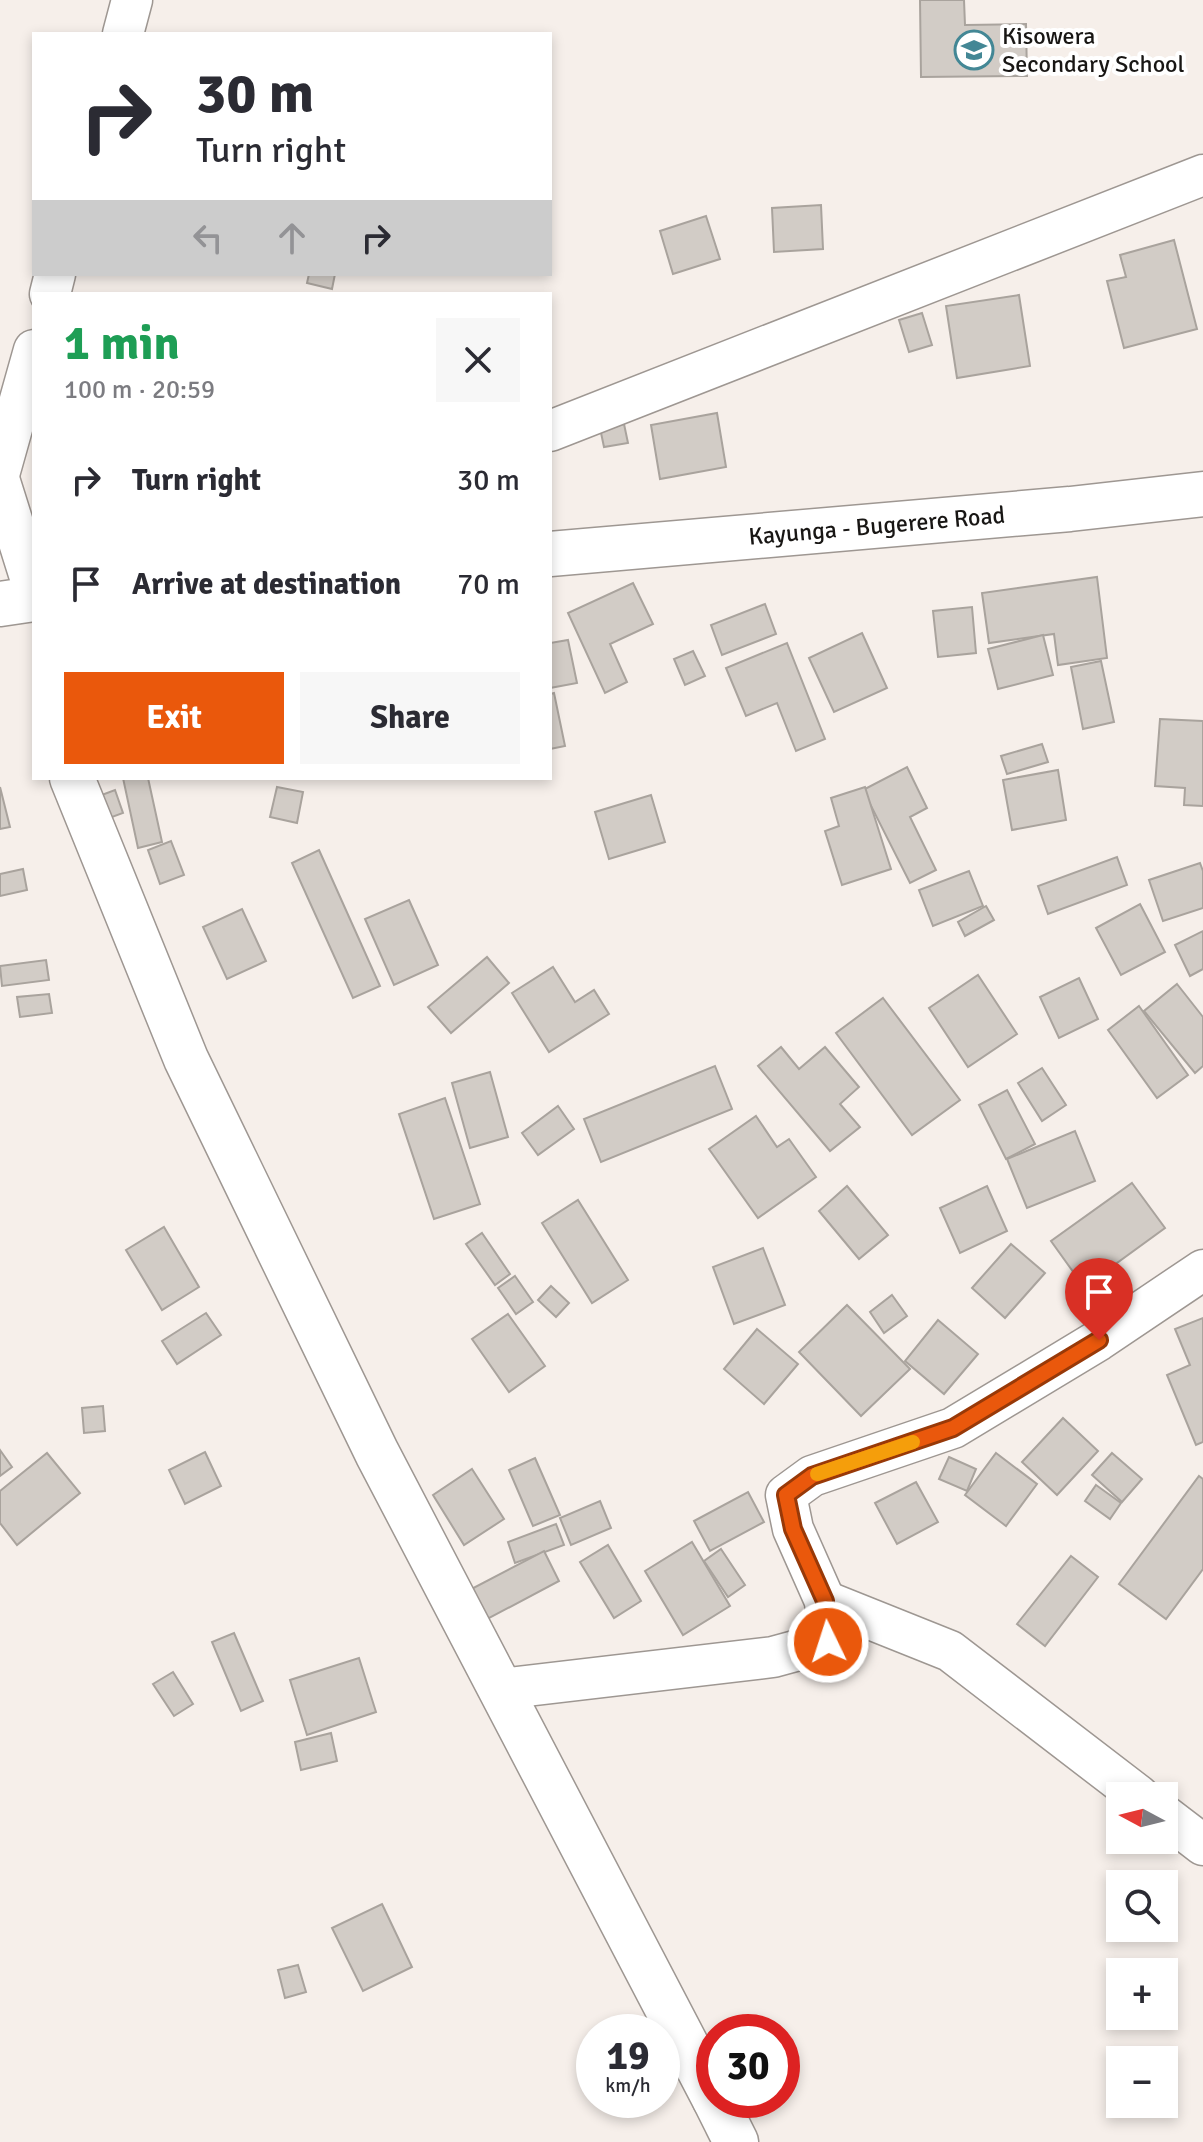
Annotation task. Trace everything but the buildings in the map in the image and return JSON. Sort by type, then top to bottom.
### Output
[{"type":"street","points":[[124,32],[132,0]]},
{"type":"street","points":[[552,430],[1203,175]]},
{"type":"street","points":[[0,471],[32,357]]},
{"type":"street","points":[[0,482],[32,584]]},
{"type":"street","name":"Kayunga - Bugerere Road","points":[[552,554],[1070,509],[1203,494]]},
{"type":"street","points":[[0,604],[32,599]]},
{"type":"street","points":[[73,780],[186,1059],[377,1453],[696,2063]]},
{"type":"street","points":[[501,1689],[773,1657],[828,1642],[825,1601],[793,1529],[786,1495],[812,1476],[953,1428],[1099,1340],[1203,1270]]},
{"type":"street","points":[[825,1601],[950,1651],[1121,1782]]},
{"type":"street","points":[[1178,1826],[1203,1845]]},
{"type":"street","points":[[724,2118],[736,2142]]},
{"type":"slow traffic","points":[[817,1474],[913,1442]]},
{"type":"place","name":"Kisowera Secondary School","points":[[974,50]]},
{"type":"route","points":[[828,1642],[825,1601],[793,1529],[786,1495],[812,1476],[953,1428],[1099,1340]]}]
